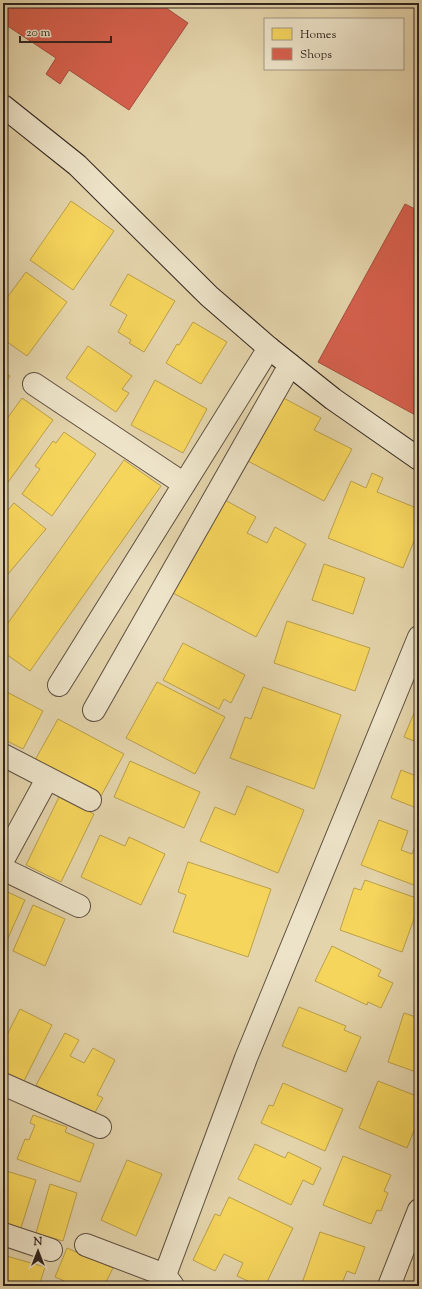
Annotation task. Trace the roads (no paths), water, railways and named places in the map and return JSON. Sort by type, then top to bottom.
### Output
[{"type":"street","points":[[3,106],[77,165],[209,296],[269,348],[333,400],[419,459]]},
{"type":"street","points":[[58,685],[269,348]]},
{"type":"street","points":[[94,710],[290,365]]},
{"type":"street","points":[[34,384],[184,484]]},
{"type":"street","points":[[86,1245],[169,1280],[246,1058],[419,636]]},
{"type":"street","points":[[3,755],[90,800]]},
{"type":"street","points":[[3,860],[47,778]]},
{"type":"street","points":[[3,870],[79,906]]},
{"type":"street","points":[[3,1084],[100,1128]]},
{"type":"street","points":[[389,1286],[419,1210]]},
{"type":"street","points":[[3,1234],[51,1250]]}]
